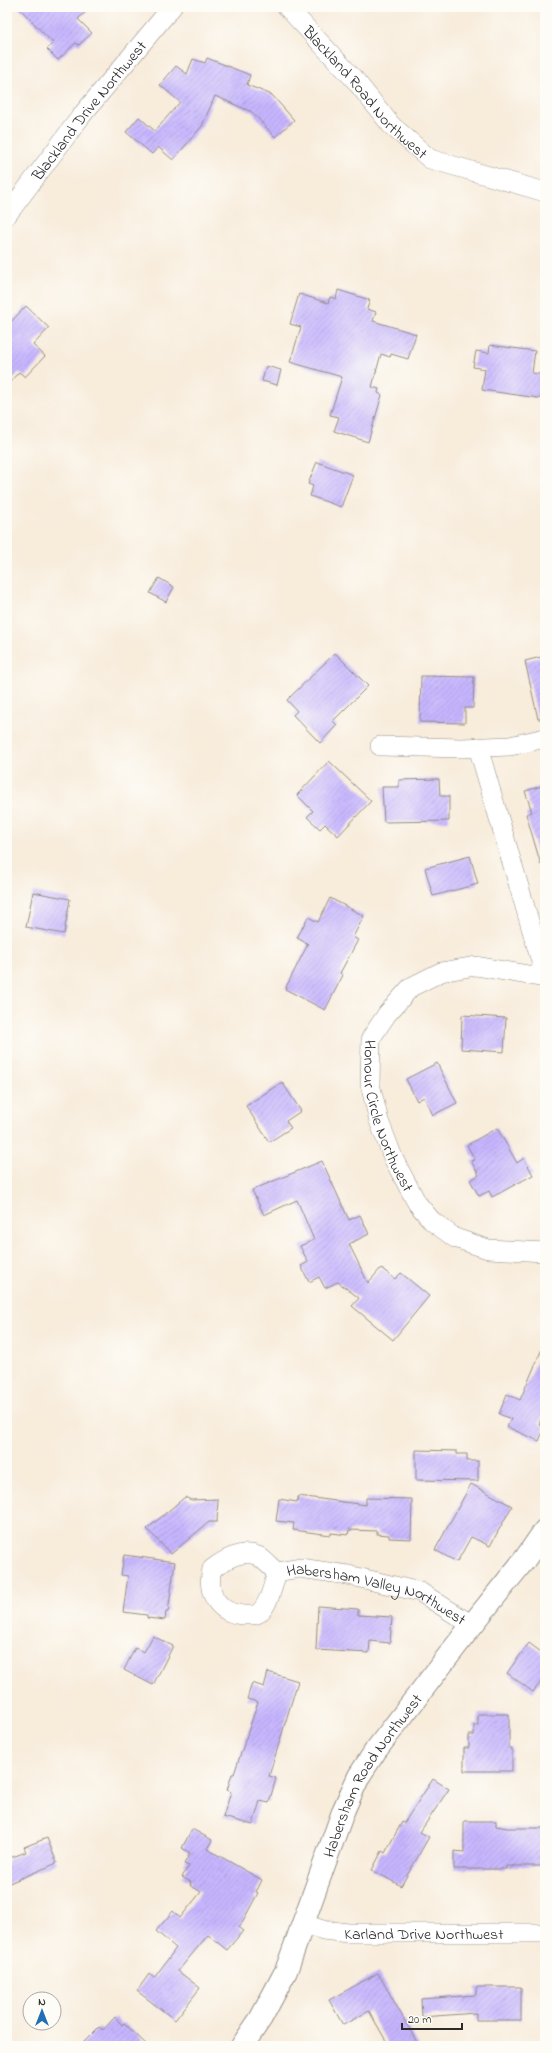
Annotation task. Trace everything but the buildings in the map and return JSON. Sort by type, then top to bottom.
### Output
[{"type":"street","name":"Blackland Drive Northwest","points":[[7,215],[82,115],[172,7]]},
{"type":"street","name":"Blackland Road Northwest","points":[[287,7],[354,80],[391,125],[430,159],[545,192]]},
{"type":"street","points":[[380,746],[510,746],[545,738]]},
{"type":"street","points":[[478,747],[545,975]]},
{"type":"street","name":"Honour Circle Northwest","points":[[545,978],[476,966],[441,972],[411,987],[387,1014],[371,1038],[370,1084],[379,1121],[394,1160],[417,1203],[432,1221],[455,1238],[488,1250],[545,1252]]},
{"type":"street","name":"Habersham Road Northwest","points":[[242,2046],[261,2018],[286,1971],[344,1809],[359,1776],[376,1750],[525,1559],[545,1530]]},
{"type":"street","name":"Habersham Valley Northwest","points":[[277,1572],[300,1568],[348,1575],[420,1592],[472,1625]]},
{"type":"street","name":"Karland Drive Northwest","points":[[304,1924],[323,1930],[348,1933],[545,1933]]}]
